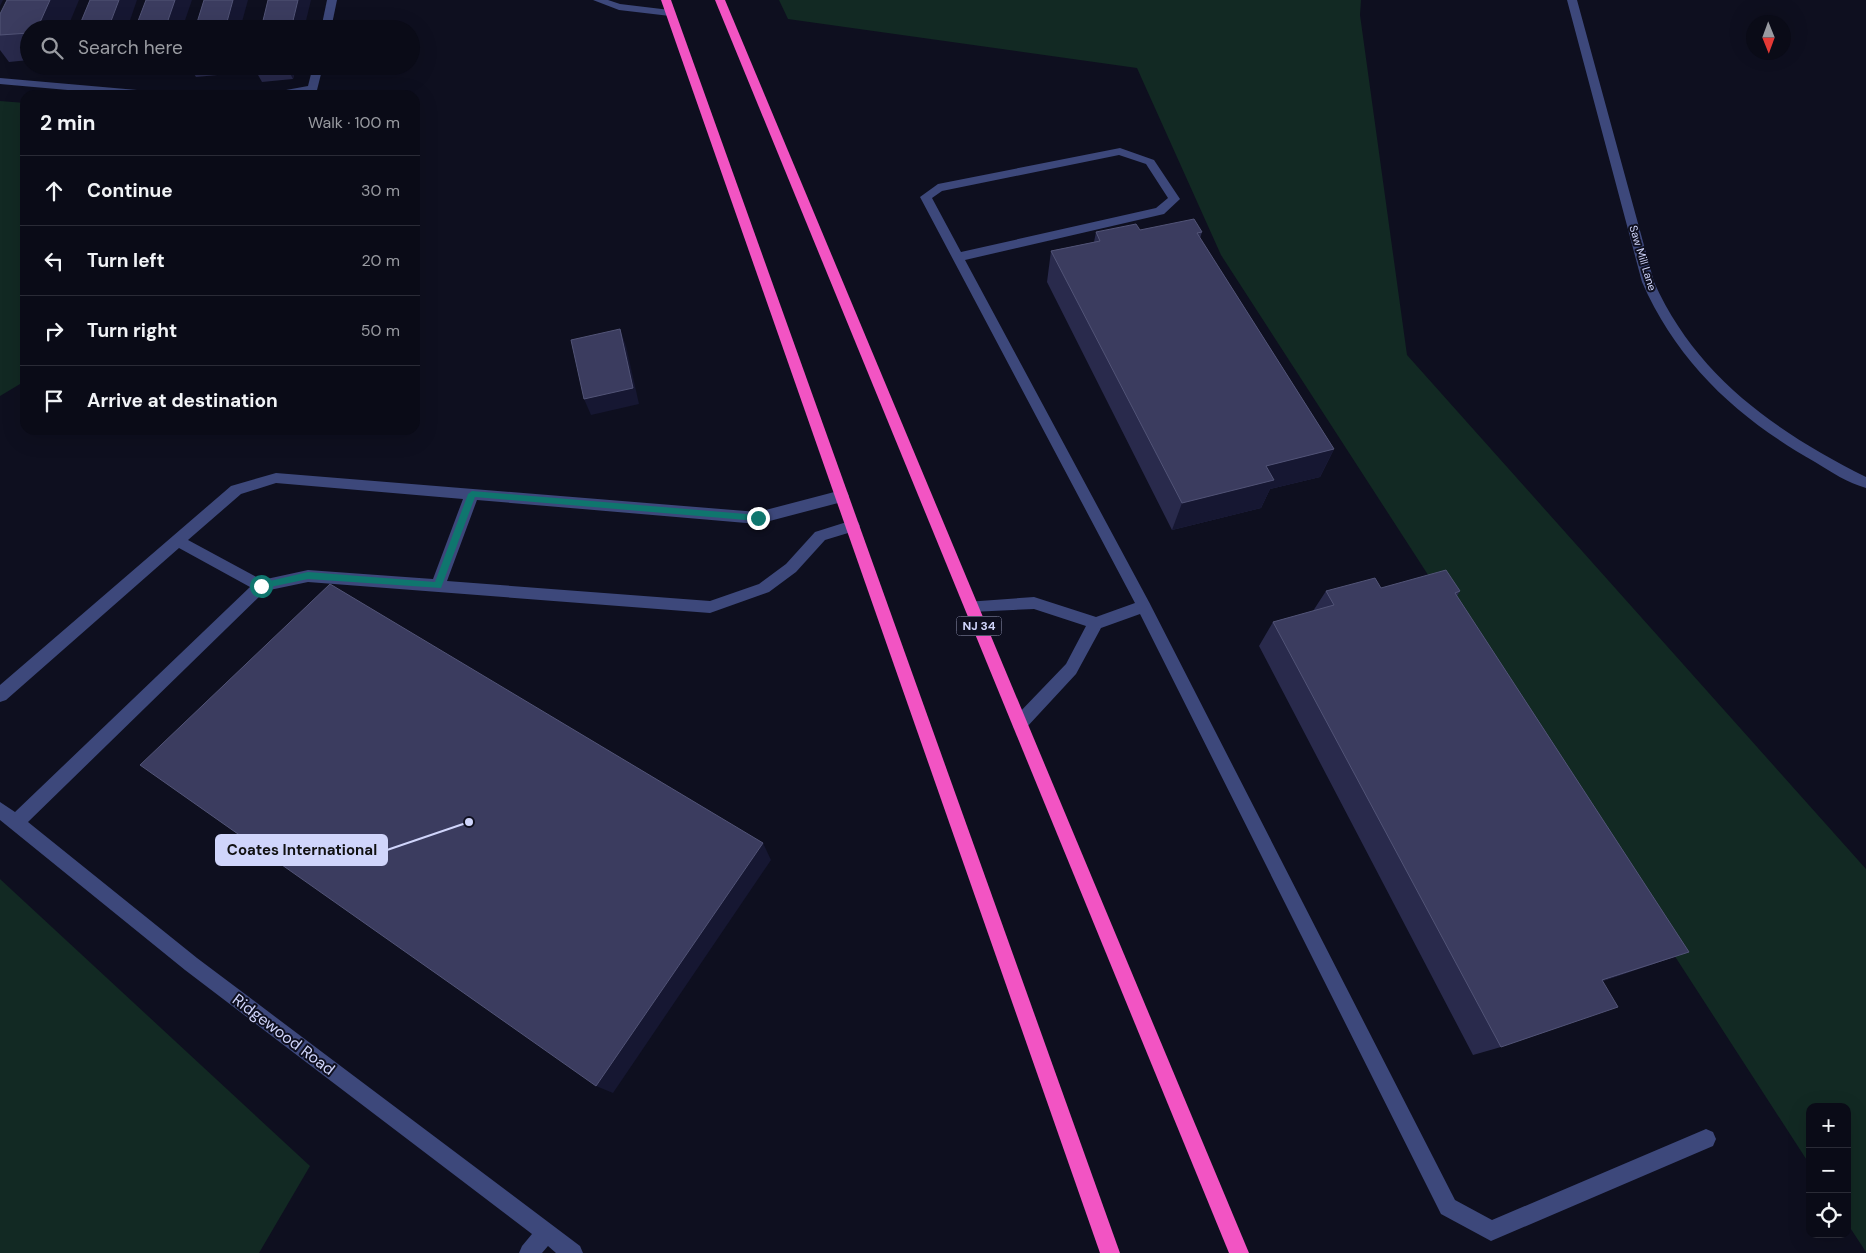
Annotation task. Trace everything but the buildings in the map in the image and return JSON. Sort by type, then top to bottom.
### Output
[{"type":"highway","name":"NJ 34","points":[[720,0],[1239,1253]]},
{"type":"highway","points":[[668,6],[1110,1253]]},
{"type":"street","points":[[328,20],[332,0]]},
{"type":"street","points":[[598,0],[619,7],[668,6]]},
{"type":"street","name":"Saw Mill Lane","points":[[1572,0],[1648,282],[1664,316],[1689,352],[1729,394],[1751,413],[1808,452],[1866,483]]},
{"type":"street","points":[[302,90],[313,88],[316,75]]},
{"type":"street","points":[[0,81],[103,90]]},
{"type":"street","points":[[959,257],[1160,211],[1174,199],[1150,162],[1120,151],[938,188],[926,196],[1144,606],[1448,1207],[1491,1231],[1706,1139]]},
{"type":"street","points":[[0,696],[236,490],[276,478],[758,518],[842,496]]},
{"type":"street","points":[[438,586],[472,494]]},
{"type":"street","points":[[15,822],[261,586],[308,576],[710,607],[764,588],[791,568],[820,536],[852,526]]},
{"type":"street","points":[[178,541],[261,586]]},
{"type":"street","points":[[971,606],[1034,603],[1096,623],[1144,606]]},
{"type":"street","points":[[1020,723],[1071,669],[1096,623]]},
{"type":"street","name":"Ridgewood Road","points":[[0,810],[191,964],[573,1253]]},
{"type":"street","points":[[529,1253],[546,1233]]},
{"type":"green space","points":[[779,0],[1361,0],[1360,15],[1407,355],[1866,869],[1866,1252],[1851,1229],[1851,1103],[1806,1103],[1806,1159],[1221,255],[1137,68],[788,19]]},
{"type":"green space","points":[[0,101],[20,103],[20,384],[0,396]]},
{"type":"green space","points":[[0,879],[310,1166],[259,1253],[0,1253]]},
{"type":"place","name":"Coates International","points":[[469,822]]},
{"type":"route","points":[[261,586],[308,576],[438,586],[472,494],[758,518]]}]
